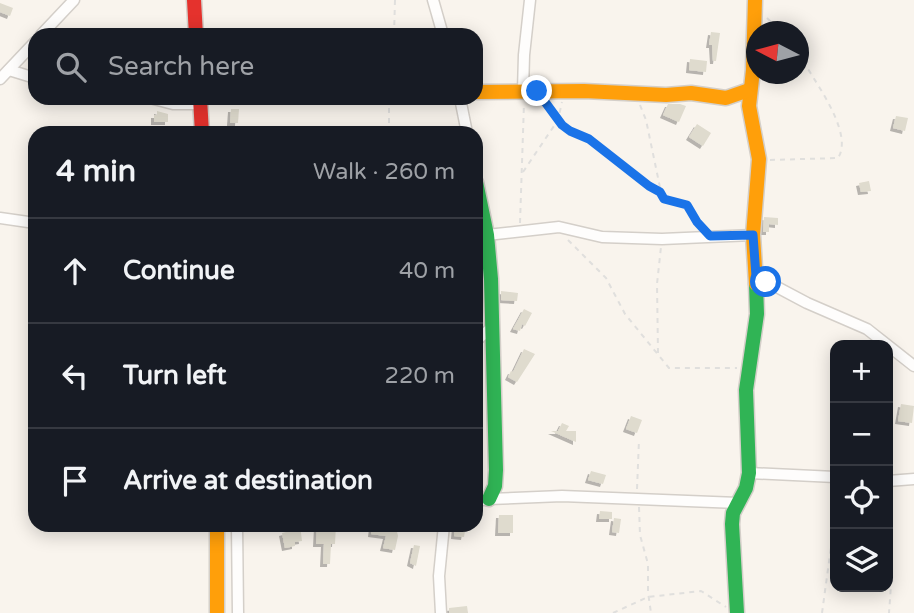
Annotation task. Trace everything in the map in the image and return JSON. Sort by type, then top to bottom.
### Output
[{"type":"main road","points":[[194,0],[196,28]]},
{"type":"main road","points":[[737,612],[732,524],[733,513],[746,488],[750,473],[747,426],[748,368],[757,314],[753,235],[759,159],[751,120],[749,90],[753,70],[754,5]]},
{"type":"main road","points":[[483,92],[570,91],[666,95],[691,93],[726,98],[749,90]]},
{"type":"main road","points":[[200,105],[202,126]]},
{"type":"main road","points":[[483,232],[493,326],[490,496]]},
{"type":"main road","points":[[217,532],[217,613]]},
{"type":"street","points":[[48,28],[74,0]]},
{"type":"street","points":[[433,0],[441,28]]},
{"type":"street","points":[[530,0],[524,55],[530,91]]},
{"type":"street","points":[[0,79],[28,49]]},
{"type":"street","points":[[9,70],[28,76]]},
{"type":"street","points":[[461,105],[466,126]]},
{"type":"street","points":[[0,218],[28,222]]},
{"type":"street","points":[[483,232],[559,227],[602,237],[662,239],[753,235]]},
{"type":"street","points":[[756,276],[807,303],[867,329],[914,366]]},
{"type":"street","points":[[483,335],[493,326]]},
{"type":"street","points":[[750,473],[830,476]]},
{"type":"street","points":[[893,481],[914,479]]},
{"type":"street","points":[[490,496],[738,503]]},
{"type":"street","points":[[237,532],[238,613]]},
{"type":"street","points":[[441,613],[439,576],[443,532]]},
{"type":"path","points":[[394,28],[395,0]]},
{"type":"path","points":[[754,5],[771,21]]},
{"type":"path","points":[[759,159],[827,160],[838,158],[841,153],[842,142],[834,113],[809,71]]},
{"type":"path","points":[[530,91],[570,131],[589,139],[660,192]]},
{"type":"path","points":[[519,231],[530,91]]},
{"type":"path","points":[[522,173],[558,120],[563,100],[570,91]]},
{"type":"path","points":[[635,94],[646,120],[660,192],[664,199],[687,205],[710,236]]},
{"type":"path","points":[[389,105],[390,126]]},
{"type":"path","points":[[559,227],[575,250],[606,278],[617,303],[669,368],[748,368]]},
{"type":"path","points":[[658,355],[657,284],[662,239]]},
{"type":"path","points":[[639,440],[637,501],[640,535],[648,564],[651,613]]},
{"type":"path","points":[[822,613],[830,555]]},
{"type":"path","points":[[613,613],[648,597],[701,591],[737,612]]},
{"type":"path","points":[[889,613],[890,592]]},
{"type":"building","points":[[0,3],[13,8],[10,16],[0,12]]},
{"type":"building","points":[[711,32],[720,33],[716,61],[713,61],[712,45],[709,45]]},
{"type":"building","points":[[690,59],[707,61],[706,72],[689,70]]},
{"type":"building","points":[[668,104],[686,106],[679,122],[663,115]]},
{"type":"building","points":[[231,109],[239,109],[238,123],[230,123]]},
{"type":"building","points":[[157,111],[168,114],[168,122],[154,122]]},
{"type":"building","points":[[896,116],[908,118],[905,131],[893,128]]},
{"type":"building","points":[[697,124],[711,133],[703,146],[689,137]]},
{"type":"building","points":[[869,181],[871,191],[861,192],[859,183]]},
{"type":"building","points":[[764,217],[778,218],[778,225],[769,224],[769,232],[763,232]]},
{"type":"building","points":[[501,291],[518,293],[517,301],[501,300]]},
{"type":"building","points":[[524,309],[532,313],[525,326],[522,324],[520,331],[513,329]]},
{"type":"building","points":[[524,349],[535,354],[517,382],[508,377]]},
{"type":"building","points":[[901,404],[914,406],[912,423],[898,421]]},
{"type":"building","points":[[631,416],[642,420],[637,433],[626,429]]},
{"type":"building","points":[[562,423],[569,426],[566,431],[576,431],[576,442],[551,431],[558,431]]},
{"type":"building","points":[[591,471],[606,475],[603,484],[588,480]]},
{"type":"building","points":[[600,511],[612,512],[612,519],[599,519]]},
{"type":"building","points":[[499,515],[513,515],[513,533],[498,533]]},
{"type":"building","points":[[614,518],[621,519],[619,533],[612,532]]},
{"type":"building","points":[[301,532],[302,541],[285,548],[282,533]]},
{"type":"building","points":[[317,532],[336,532],[335,544],[331,544],[330,564],[323,564],[324,544],[316,544]]},
{"type":"building","points":[[397,532],[395,550],[383,548],[386,536],[371,534]]},
{"type":"building","points":[[454,532],[465,532],[464,537],[454,536]]},
{"type":"building","points":[[414,545],[420,546],[416,566],[410,563]]},
{"type":"building","points":[[467,606],[468,613],[449,613],[449,608]]},
{"type":"traffic: fast","points":[[483,216],[491,279],[496,470],[495,486],[489,499]]},
{"type":"traffic: fast","points":[[737,613],[732,524],[733,513],[746,488],[749,473],[746,390],[757,314],[756,284]]},
{"type":"traffic: slow","points":[[755,0],[749,106],[759,159],[753,235],[756,284]]},
{"type":"traffic: slow","points":[[483,92],[584,91],[666,95],[691,93],[726,98],[749,90]]},
{"type":"traffic: slow","points":[[217,532],[217,613]]},
{"type":"traffic: jam","points":[[194,0],[196,28]]},
{"type":"traffic: jam","points":[[200,105],[202,126]]},
{"type":"route","points":[[537,91],[562,125],[589,139],[660,192],[664,199],[687,205],[710,236],[753,235],[756,276],[766,282]]}]
